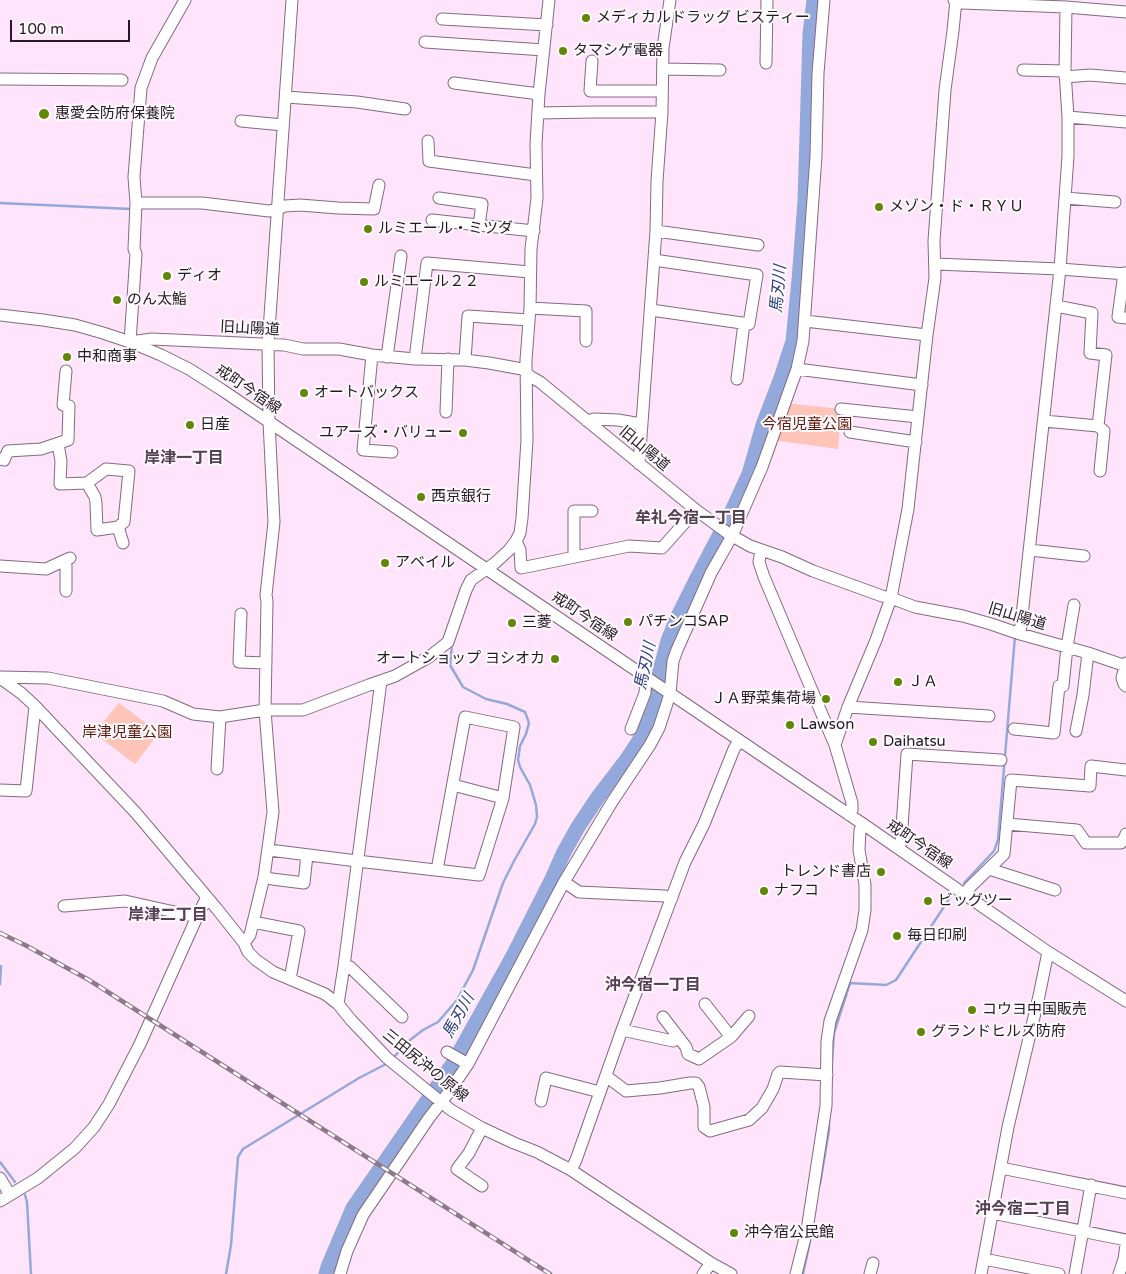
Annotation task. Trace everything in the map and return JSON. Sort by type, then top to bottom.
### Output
[{"type":"street","points":[[130,342],[136,254],[134,249],[136,203],[134,177],[140,88],[152,58],[185,0]]},
{"type":"street","points":[[244,943],[250,935],[264,877],[273,812],[265,710],[266,595],[274,522],[269,422],[268,345],[292,0]]},
{"type":"street","points":[[0,677],[48,678],[163,701],[193,714],[220,717],[265,710],[303,710],[395,676],[428,657],[448,642],[471,580],[495,563],[509,550],[520,532],[526,466],[526,360],[531,248],[537,198],[536,144],[539,94],[549,0]]},
{"type":"street","points":[[639,464],[656,231],[663,48],[670,0]]},
{"type":"street","points":[[766,63],[767,0]]},
{"type":"street","points":[[340,1274],[347,1251],[370,1203],[466,1062],[564,882],[659,728],[677,650],[765,458],[796,369],[803,341],[816,156],[818,73],[824,0]]},
{"type":"street","points":[[835,745],[891,598],[908,509],[935,278],[934,241],[945,90],[955,0],[962,2],[1126,12]]},
{"type":"street","points":[[1020,634],[1060,269],[1068,156],[1065,74],[1066,7]]},
{"type":"street","points":[[442,19],[547,25]]},
{"type":"street","points":[[425,42],[544,50]]},
{"type":"street","points":[[592,61],[590,91],[662,91]]},
{"type":"street","points":[[663,69],[720,70]]},
{"type":"street","points":[[1023,70],[1126,78]]},
{"type":"street","points":[[0,79],[122,80]]},
{"type":"street","points":[[454,83],[539,94]]},
{"type":"street","points":[[286,97],[357,102],[405,109]]},
{"type":"street","points":[[538,113],[662,112]]},
{"type":"street","points":[[1068,117],[1126,122]]},
{"type":"street","points":[[241,121],[284,125]]},
{"type":"street","points":[[428,141],[429,160],[536,175]]},
{"type":"street","points":[[136,203],[202,203],[269,210],[300,205],[374,209],[379,185]]},
{"type":"street","points":[[439,198],[482,204],[479,225]]},
{"type":"street","points":[[1065,198],[1115,202]]},
{"type":"street","points":[[432,220],[534,231]]},
{"type":"street","points":[[656,231],[758,245]]},
{"type":"street","points":[[387,356],[401,256]]},
{"type":"street","points":[[651,310],[749,324],[758,275],[654,260]]},
{"type":"street","points":[[415,359],[426,263],[530,272]]},
{"type":"street","points":[[935,264],[1060,269],[1125,274],[1118,317],[1126,318]]},
{"type":"street","points":[[1056,306],[1092,313],[1090,353],[1106,355],[1098,426]]},
{"type":"street","points":[[465,360],[468,316],[586,310],[586,341]]},
{"type":"street","name":"戒町今宿線","points":[[0,315],[75,325],[104,332],[162,355],[189,369],[486,568],[1048,952],[1126,1001]]},
{"type":"street","points":[[804,320],[927,334]]},
{"type":"street","points":[[737,379],[744,323]]},
{"type":"street","name":"旧山陽道","points":[[130,342],[152,338],[284,345],[310,350],[339,349],[372,355],[415,359],[489,362],[522,369],[696,510],[717,526],[750,546],[882,596],[915,606],[963,616],[1126,665]]},
{"type":"street","points":[[372,355],[363,450],[392,452]]},
{"type":"street","points":[[446,412],[448,359]]},
{"type":"street","points":[[796,369],[922,385]]},
{"type":"street","points":[[0,459],[4,460],[8,451],[40,449],[68,440],[69,406],[62,405],[66,371]]},
{"type":"street","points":[[841,409],[918,417]]},
{"type":"street","points":[[587,421],[594,419],[618,420],[642,424]]},
{"type":"street","points":[[1044,421],[1098,426],[1104,431],[1100,471]]},
{"type":"street","points":[[850,432],[916,442]]},
{"type":"street","points":[[58,444],[61,460],[60,484],[87,482],[106,469],[129,471],[124,522],[118,527],[98,530],[95,497],[87,482]]},
{"type":"street","points":[[516,541],[520,550],[520,568],[629,546],[662,548],[696,510]]},
{"type":"street","points":[[574,557],[574,511],[592,511]]},
{"type":"street","points":[[118,527],[123,543]]},
{"type":"street","points":[[761,550],[759,562],[764,577],[835,745],[852,803],[852,810],[849,815]]},
{"type":"street","points":[[1030,550],[1084,556]]},
{"type":"street","points":[[0,566],[46,569],[67,560],[66,591]]},
{"type":"street","points":[[1014,729],[1054,733],[1059,686],[1063,686],[1066,647],[1074,605]]},
{"type":"street","points":[[241,614],[239,662],[266,663]]},
{"type":"street","points":[[1076,731],[1088,653]]},
{"type":"street","points":[[1126,665],[1122,678],[1126,686]]},
{"type":"street","name":"三田尻沖の原線","points":[[0,677],[35,706],[136,813],[207,897],[256,960],[273,972],[325,994],[338,1004],[391,1061],[452,1110],[482,1128],[537,1152],[571,1170],[711,1263],[731,1274]]},
{"type":"street","points":[[632,728],[648,679]]},
{"type":"street","points":[[338,1004],[381,681]]},
{"type":"street","points":[[0,790],[26,790],[35,706]]},
{"type":"street","points":[[848,707],[989,716]]},
{"type":"street","points":[[217,769],[220,717]]},
{"type":"street","points":[[269,850],[357,861],[479,875],[503,798],[514,727],[465,717],[437,870]]},
{"type":"street","points":[[571,1170],[685,862],[704,824],[739,741]]},
{"type":"street","points":[[898,848],[901,842],[907,754],[1001,760]]},
{"type":"street","points":[[965,894],[1004,854],[1011,780],[1090,786],[1091,766],[1126,770]]},
{"type":"street","points":[[453,785],[503,798]]},
{"type":"street","points":[[796,1274],[806,1230],[826,1106],[827,1041],[830,1021],[862,930],[865,910],[865,885],[860,850],[860,830],[863,824]]},
{"type":"street","points":[[1007,824],[1077,830],[1086,843],[1121,843],[1126,834]]},
{"type":"street","points":[[264,877],[304,883],[307,855]]},
{"type":"street","points":[[988,869],[1055,890]]},
{"type":"street","points":[[564,882],[578,892],[665,896],[672,898]]},
{"type":"street","points":[[0,1178],[5,1198],[38,1178],[75,1148],[94,1127],[109,1104],[140,1044],[207,897]]},
{"type":"street","points":[[64,906],[125,901],[197,917]]},
{"type":"street","points":[[253,922],[299,931],[290,979]]},
{"type":"street","points":[[981,1274],[1008,1127],[1048,952]]},
{"type":"street","points":[[344,966],[350,967],[402,1017]]},
{"type":"street","points":[[704,1004],[731,1037]]},
{"type":"street","points":[[663,1017],[686,1047],[688,1054],[699,1059],[731,1037],[749,1016]]},
{"type":"street","points":[[622,1030],[673,1041],[679,1038]]},
{"type":"street","points":[[449,1052],[466,1062]]},
{"type":"street","points":[[606,1076],[626,1091],[696,1083],[699,1087],[704,1107],[704,1127],[710,1131],[749,1120],[762,1108],[780,1072],[827,1075]]},
{"type":"street","points":[[542,1101],[546,1078],[600,1092]]},
{"type":"street","points":[[482,1128],[469,1153],[457,1169],[482,1186]]},
{"type":"street","points":[[1000,1168],[1126,1192]]},
{"type":"street","points":[[1075,1274],[1091,1185]]},
{"type":"street","points":[[992,1213],[1126,1240]]},
{"type":"street","points":[[1119,1274],[1126,1245]]},
{"type":"street","points":[[984,1259],[1059,1274]]},
{"type":"street","points":[[703,1274],[711,1263]]},
{"type":"green space","name":"今宿児童公園","points":[[785,403],[841,409],[838,449],[772,440]]},
{"type":"green space","name":"岸津児童公園","points":[[119,703],[159,733],[135,764],[94,733]]},
{"type":"waterway","name":"馬刃川","points":[[326,1274],[353,1208],[454,1062],[513,956],[578,827],[642,736],[656,703],[660,671],[668,641],[677,618],[749,474],[763,425],[793,341],[805,201],[810,34],[814,0]]},
{"type":"waterway","points":[[0,203],[131,209]]},
{"type":"waterway","points":[[964,883],[994,851],[998,840],[1015,636]]},
{"type":"waterway","points":[[392,1059],[410,1040],[438,1022],[457,1000],[473,970],[503,883],[537,817],[536,805],[530,785],[518,760],[520,746],[529,723],[525,712],[507,704],[486,699],[463,687],[450,665],[452,645]]},
{"type":"waterway","points":[[832,1062],[834,1033],[850,983],[886,985],[896,980],[951,896]]},
{"type":"waterway","points":[[0,984],[1,966]]},
{"type":"waterway","points":[[226,1274],[231,1245],[238,1157],[243,1149],[359,1078],[388,1063]]},
{"type":"waterway","points":[[820,1184],[829,1120]]},
{"type":"waterway","points":[[0,1162],[15,1182]]},
{"type":"waterway","points":[[25,1195],[31,1274]]},
{"type":"waterway","points":[[803,1274],[810,1241]]},
{"type":"railway","points":[[0,933],[89,980],[550,1274]]},
{"type":"place","name":"メディカルドラッグ ビスティー","points":[[586,18]]},
{"type":"place","name":"タマシゲ電器","points":[[563,51]]},
{"type":"place","name":"惠愛会防府保養院","points":[[44,114]]},
{"type":"place","name":"メゾン・ド・ＲＹＵ","points":[[879,207]]},
{"type":"place","name":"ルミエール・ミツダ","points":[[368,229]]},
{"type":"place","name":"ディオ","points":[[167,276]]},
{"type":"place","name":"ルミエール２２","points":[[364,282]]},
{"type":"place","name":"のん太鮨","points":[[117,300]]},
{"type":"place","name":"中和商事","points":[[67,357]]},
{"type":"place","name":"オートバックス","points":[[304,393]]},
{"type":"place","name":"日産","points":[[190,425]]},
{"type":"place","name":"ユアーズ・バリュー","points":[[463,433]]},
{"type":"place","name":"西京銀行","points":[[421,497]]},
{"type":"place","name":"アベイル","points":[[385,563]]},
{"type":"place","name":"パチンコSAP","points":[[628,622]]},
{"type":"place","name":"三菱","points":[[512,623]]},
{"type":"place","name":"オートショップ ヨシオカ","points":[[555,659]]},
{"type":"place","name":"ＪＡ","points":[[898,682]]},
{"type":"place","name":"ＪＡ野菜集荷場","points":[[826,699]]},
{"type":"place","name":"Lawson","points":[[790,725]]},
{"type":"place","name":"Daihatsu","points":[[873,742]]},
{"type":"place","name":"トレンド書店","points":[[881,872]]},
{"type":"place","name":"ナフコ","points":[[764,891]]},
{"type":"place","name":"ビッグツー","points":[[928,901]]},
{"type":"place","name":"毎日印刷","points":[[897,936]]},
{"type":"place","name":"コウヨ中国販売","points":[[972,1010]]},
{"type":"place","name":"グランドヒルズ防府","points":[[921,1032]]},
{"type":"place","name":"沖今宿公民館","points":[[734,1233]]},
{"type":"district","name":"岸津一丁目","points":[[184,459]]},
{"type":"district","name":"牟礼今宿一丁目","points":[[691,519]]},
{"type":"district","name":"岸津二丁目","points":[[168,916]]},
{"type":"district","name":"沖今宿一丁目","points":[[653,986]]},
{"type":"district","name":"沖今宿二丁目","points":[[1023,1210]]}]
